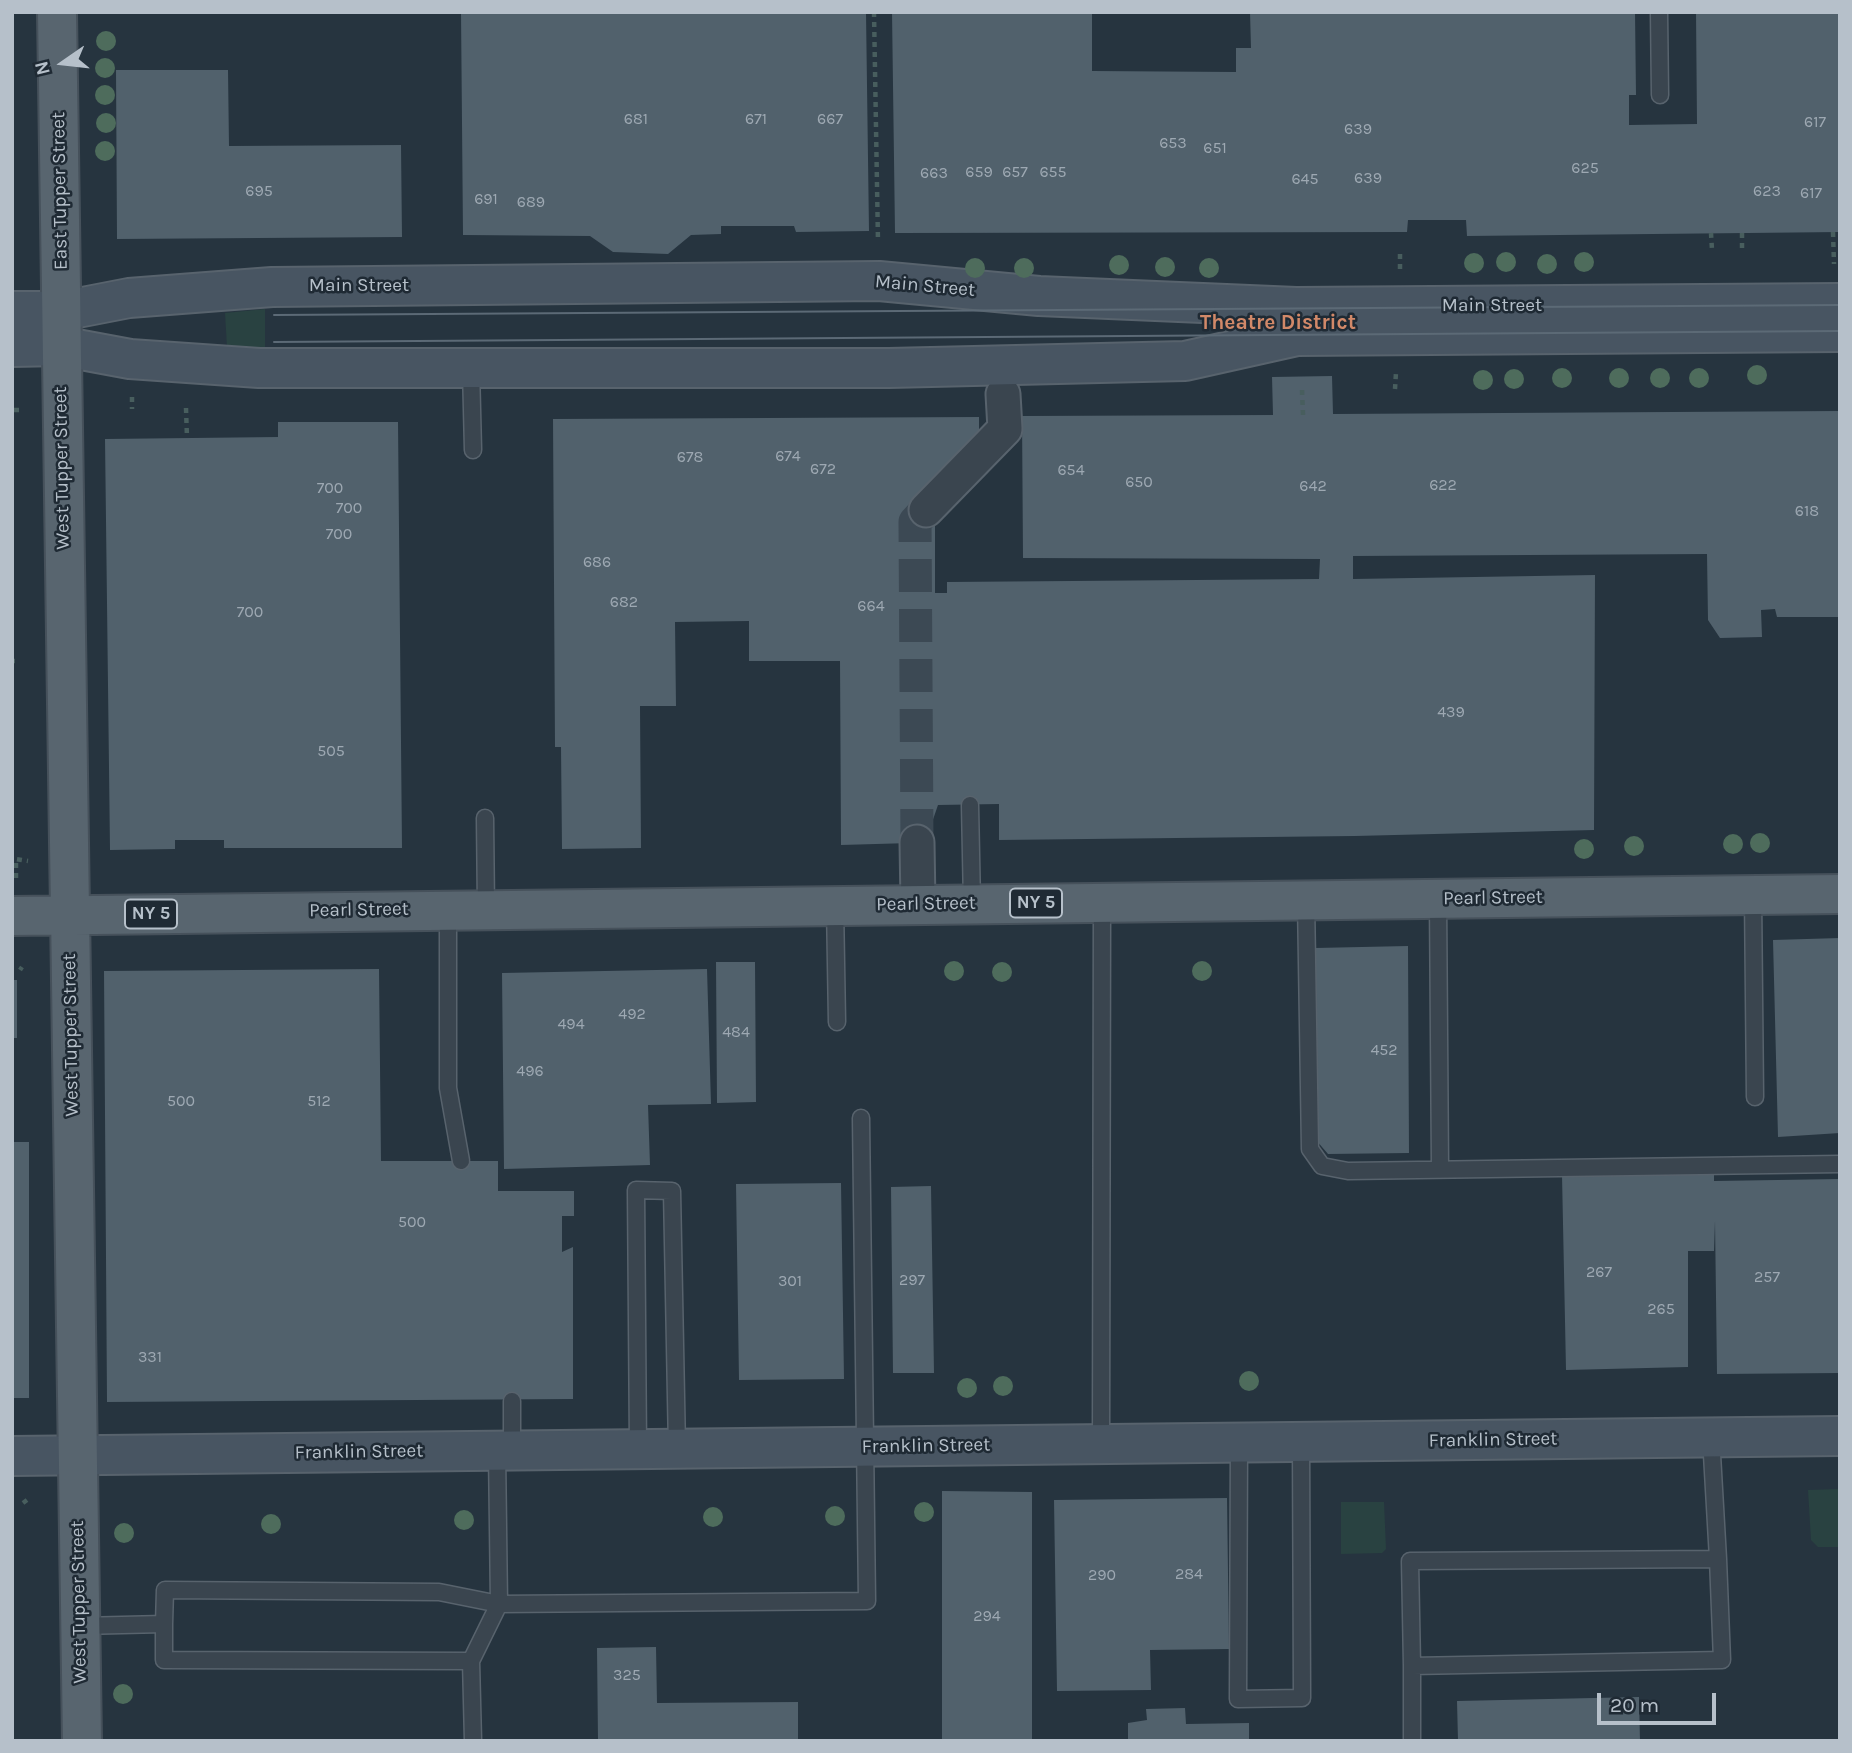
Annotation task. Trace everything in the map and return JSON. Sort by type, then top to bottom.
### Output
[{"type":"main road","name":"East Tupper Street","points":[[57,12],[61,328]]},
{"type":"main road","name":"Main Street","points":[[61,328],[129,298],[272,287],[879,281],[1040,296],[1296,307],[1840,303]]},
{"type":"main road","name":"Main Street","points":[[12,311],[61,328],[130,359],[259,368],[1142,364],[1185,361],[1297,335],[1840,332]]},
{"type":"main road","points":[[12,346],[61,328]]},
{"type":"main road","name":"West Tupper Street","points":[[61,328],[82,1741]]},
{"type":"main road","name":"Pearl Street","points":[[12,916],[1840,894]]},
{"type":"main road","name":"Franklin Street","points":[[12,1456],[1840,1436]]},
{"type":"street","points":[[926,510],[1005,429],[1003,394]]},
{"type":"street","points":[[918,842],[918,904]]},
{"type":"lane","points":[[1659,12],[1660,95]]},
{"type":"lane","points":[[471,368],[473,450]]},
{"type":"lane","points":[[970,804],[972,904]]},
{"type":"lane","points":[[485,818],[486,909]]},
{"type":"lane","points":[[1753,895],[1755,1097]]},
{"type":"lane","points":[[1438,899],[1440,1169]]},
{"type":"lane","points":[[1306,900],[1310,1149],[1322,1166],[1348,1171],[1840,1164]]},
{"type":"lane","points":[[1101,1444],[1102,902]]},
{"type":"lane","points":[[835,905],[837,1022]]},
{"type":"lane","points":[[448,909],[448,1088],[461,1161]]},
{"type":"lane","points":[[471,1661],[164,1660],[165,1590],[439,1592],[499,1604],[867,1601],[861,1118]]},
{"type":"lane","points":[[638,1449],[636,1190],[673,1191],[677,1449]]},
{"type":"lane","points":[[473,1741],[471,1661],[499,1604],[505,1450],[512,1401]]},
{"type":"lane","points":[[1412,1666],[1722,1660],[1711,1437]]},
{"type":"lane","points":[[1239,1443],[1238,1699],[1302,1698],[1301,1442]]},
{"type":"lane","points":[[1412,1741],[1410,1561],[1718,1559]]},
{"type":"lane","points":[[80,1626],[164,1624]]},
{"type":"path","points":[[874,12],[878,252]]},
{"type":"path","points":[[1711,233],[1712,250]]},
{"type":"path","points":[[1742,233],[1742,250]]},
{"type":"path","points":[[1302,390],[1303,415]]},
{"type":"path","points":[[186,408],[187,438]]},
{"type":"path","points":[[14,410],[22,410]]},
{"type":"path","points":[[16,859],[28,862]]},
{"type":"green space","points":[[265,309],[265,351],[227,347],[225,313]]},
{"type":"green space","points":[[1840,1489],[1840,1547],[1818,1547],[1811,1540],[1808,1490]]},
{"type":"green space","points":[[1341,1502],[1384,1502],[1386,1549],[1382,1553],[1341,1554]]},
{"type":"building","points":[[461,12],[866,12],[869,231],[796,232],[794,226],[721,226],[721,234],[691,235],[668,254],[613,252],[590,236],[463,235]]},
{"type":"building","points":[[892,12],[1092,12],[1092,71],[1236,72],[1236,48],[1251,48],[1250,12],[1635,12],[1636,95],[1629,95],[1629,125],[1697,124],[1696,12],[1840,12],[1840,232],[1467,236],[1466,220],[1408,220],[1407,232],[895,233]]},
{"type":"building","points":[[116,70],[228,70],[229,146],[401,145],[402,237],[117,239]]},
{"type":"building","points":[[1332,376],[1333,414],[1840,411],[1840,617],[1777,617],[1775,609],[1761,610],[1762,637],[1720,638],[1708,620],[1707,554],[1353,556],[1353,579],[1595,575],[1594,830],[999,840],[999,804],[938,805],[927,837],[911,843],[841,845],[840,661],[749,661],[749,621],[675,622],[676,706],[640,706],[641,848],[562,849],[561,747],[555,747],[553,419],[979,417],[979,446],[971,448],[909,512],[935,509],[935,593],[947,593],[947,582],[1319,579],[1320,559],[1023,558],[1022,416],[1273,415],[1272,377]]},
{"type":"building","points":[[278,422],[398,422],[402,848],[224,848],[224,840],[175,840],[175,849],[110,850],[105,439],[278,437]]},
{"type":"building","points":[[1840,938],[1840,1133],[1778,1137],[1773,940]]},
{"type":"building","points":[[1408,946],[1409,1153],[1328,1154],[1316,1140],[1315,948]]},
{"type":"building","points":[[716,962],[755,962],[756,1102],[717,1103]]},
{"type":"building","points":[[379,969],[381,1161],[498,1161],[498,1191],[574,1191],[574,1216],[562,1216],[562,1252],[573,1247],[573,1399],[107,1402],[104,971]]},
{"type":"building","points":[[707,969],[711,1104],[648,1105],[650,1165],[504,1169],[502,973]]},
{"type":"building","points":[[12,980],[17,980],[17,1038],[12,1038]]},
{"type":"building","points":[[12,1142],[29,1142],[29,1398],[12,1398]]},
{"type":"building","points":[[1714,1172],[1714,1181],[1840,1179],[1840,1373],[1717,1374],[1715,1221],[1714,1251],[1688,1251],[1688,1367],[1566,1370],[1562,1175]]},
{"type":"building","points":[[841,1183],[844,1379],[739,1380],[736,1184]]},
{"type":"building","points":[[931,1186],[934,1373],[893,1373],[891,1187]]},
{"type":"building","points":[[942,1491],[1032,1492],[1032,1741],[942,1741]]},
{"type":"building","points":[[1227,1498],[1229,1649],[1150,1650],[1151,1690],[1057,1691],[1054,1500]]},
{"type":"building","points":[[656,1647],[657,1703],[798,1702],[798,1741],[598,1741],[597,1648]]},
{"type":"building","points":[[1639,1697],[1640,1741],[1458,1741],[1457,1701]]},
{"type":"building","points":[[1185,1708],[1186,1724],[1249,1723],[1249,1741],[1128,1741],[1128,1723],[1147,1720],[1146,1709]]},
{"type":"tunnel","points":[[917,842],[915,522],[926,510]]},
{"type":"tram line","points":[[274,315],[1840,305]]},
{"type":"tram line","points":[[274,342],[1840,331]]},
{"type":"district","name":"Theatre District","points":[[1278,323]]}]
